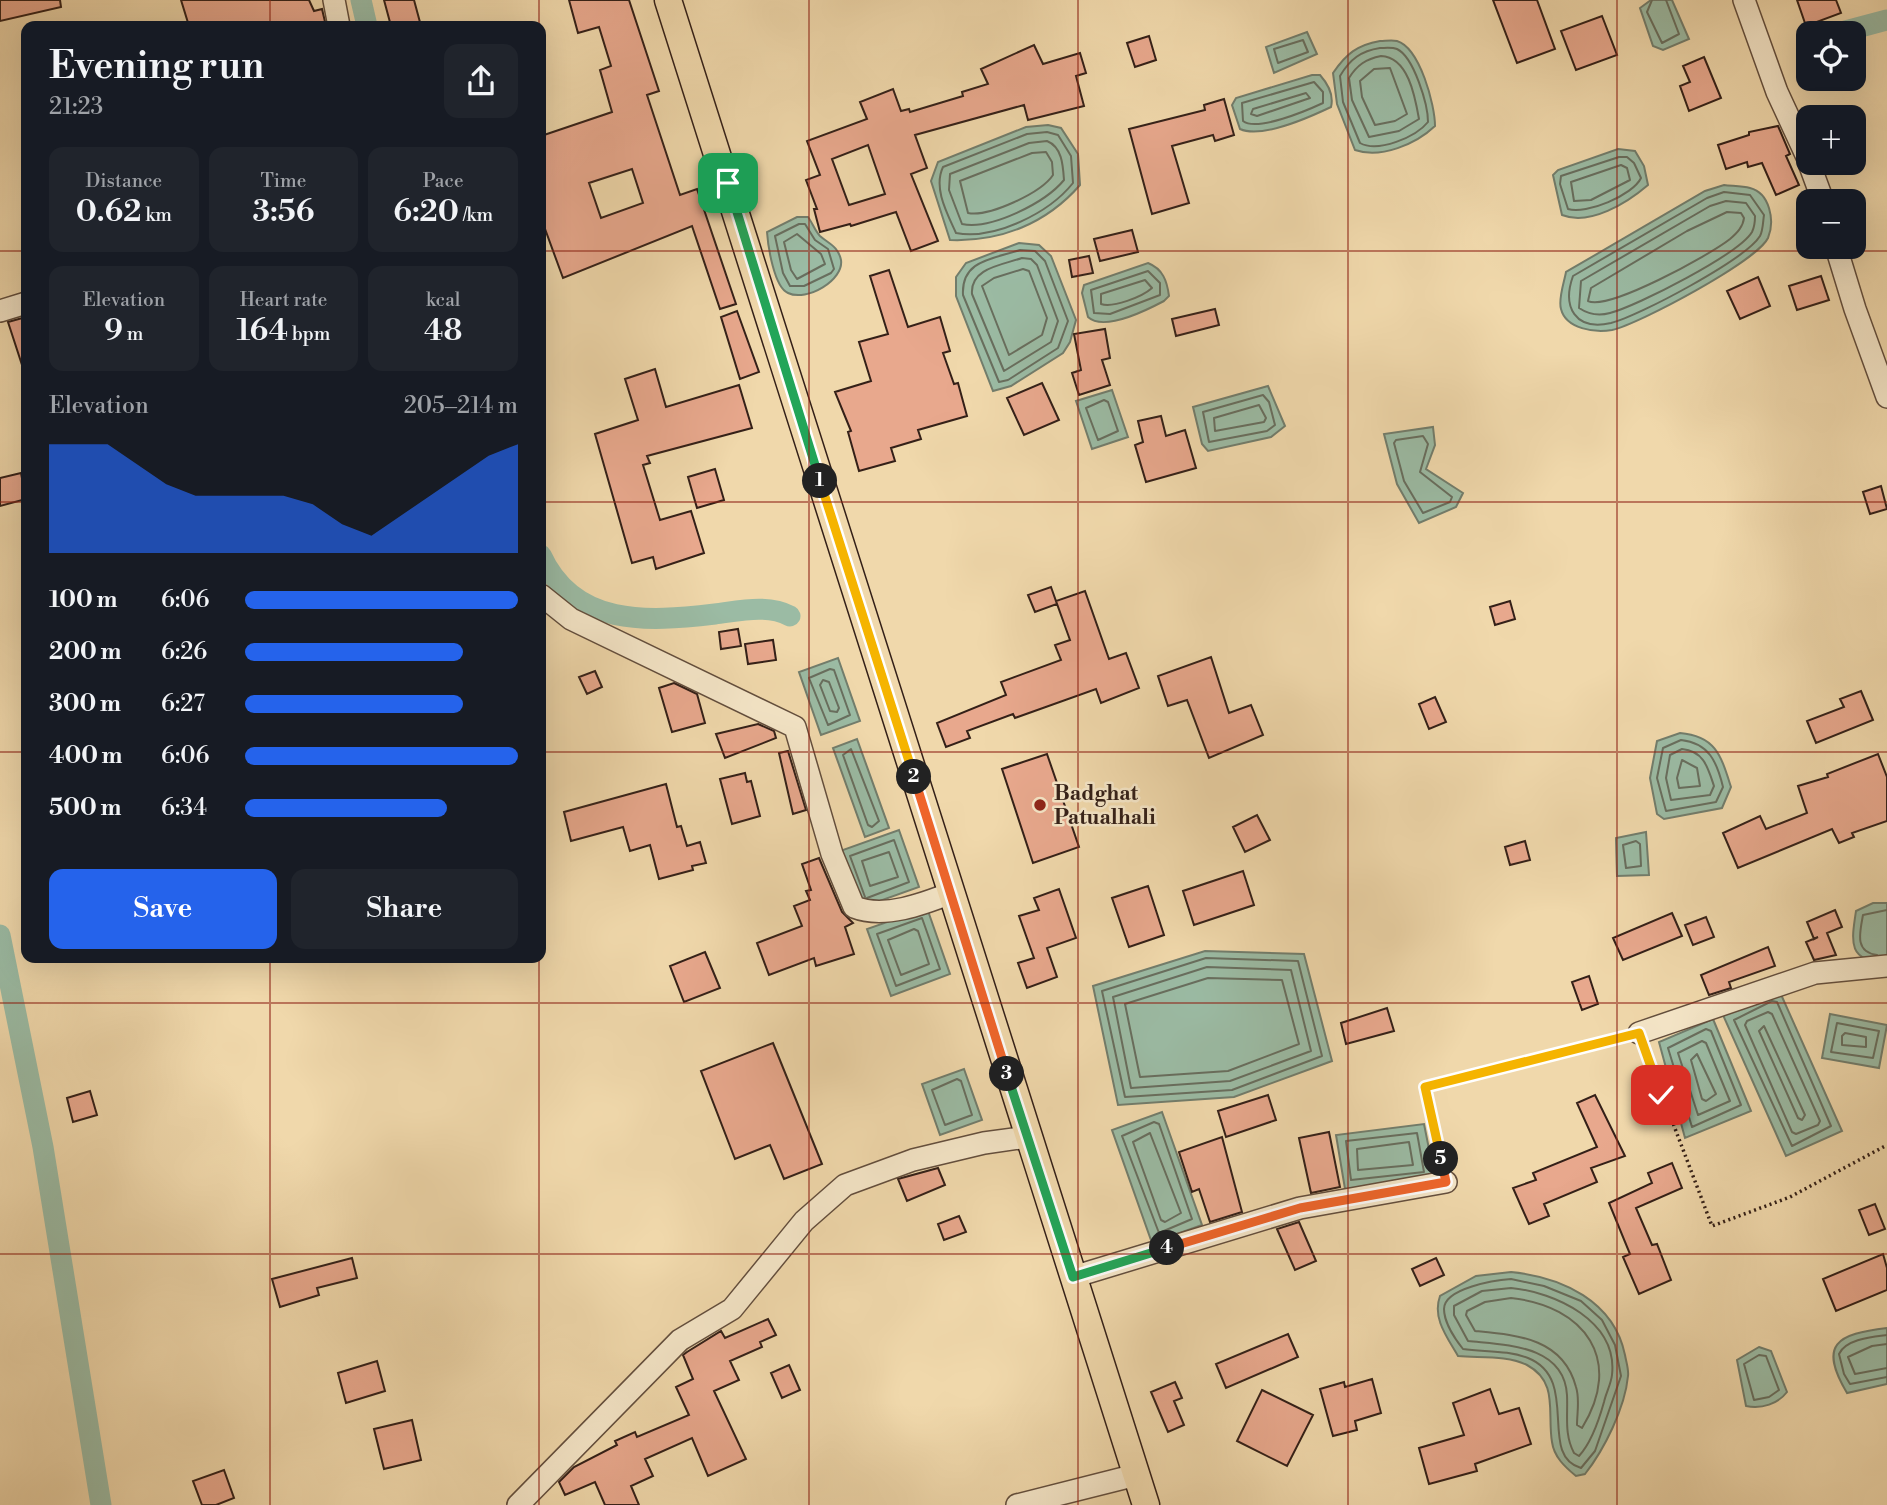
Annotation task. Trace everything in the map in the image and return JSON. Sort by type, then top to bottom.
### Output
[{"type":"main road","points":[[668,0],[1146,1505]]},
{"type":"street","points":[[334,0],[338,21]]},
{"type":"street","points":[[1744,0],[1777,92],[1796,133]]},
{"type":"street","points":[[1840,259],[1887,397]]},
{"type":"street","points":[[0,311],[21,305]]},
{"type":"street","points":[[546,599],[571,619],[795,727],[832,854],[854,907],[869,910],[913,907],[951,893]]},
{"type":"street","points":[[1639,1033],[1815,973],[1887,966]]},
{"type":"street","points":[[518,1505],[680,1340],[732,1309],[804,1221],[845,1185],[913,1160],[984,1143],[1027,1137]]},
{"type":"street","points":[[1073,1277],[1300,1208],[1446,1182]]},
{"type":"street","points":[[1017,1505],[1136,1475]]},
{"type":"path","points":[[1446,1182],[1425,1087],[1639,1033],[1712,1226],[1790,1197],[1887,1145]]},
{"type":"water","points":[[1651,0],[1672,0],[1689,39],[1663,50],[1653,46],[1640,8]]},
{"type":"water","points":[[1307,32],[1317,54],[1274,73],[1266,47]]},
{"type":"water","points":[[1380,41],[1397,41],[1413,54],[1425,78],[1435,126],[1408,144],[1376,153],[1355,150],[1337,104],[1333,73],[1353,51]]},
{"type":"water","points":[[1312,75],[1320,75],[1328,86],[1332,98],[1331,107],[1273,129],[1240,129],[1232,105],[1236,98]]},
{"type":"water","points":[[1048,125],[1061,128],[1078,154],[1080,185],[1053,210],[1022,228],[987,238],[950,240],[931,181],[938,162],[1026,127]]},
{"type":"water","points":[[1618,149],[1635,151],[1644,166],[1648,185],[1608,211],[1573,218],[1562,215],[1553,175],[1558,170]]},
{"type":"water","points":[[1724,185],[1750,188],[1757,191],[1766,202],[1771,216],[1770,231],[1768,238],[1759,248],[1721,276],[1696,290],[1612,330],[1582,328],[1564,316],[1560,301],[1566,272],[1705,191]]},
{"type":"water","points":[[797,217],[808,217],[820,236],[835,248],[841,260],[837,275],[831,282],[814,292],[796,295],[788,293],[779,283],[767,232]]},
{"type":"water","points":[[1019,243],[1039,245],[1051,256],[1076,320],[1070,342],[1063,353],[1011,386],[993,391],[956,296],[956,277],[966,263]]},
{"type":"water","points":[[1148,263],[1161,272],[1165,281],[1169,296],[1164,301],[1115,321],[1095,321],[1088,317],[1082,293],[1084,285]]},
{"type":"water","points":[[1268,386],[1285,426],[1271,437],[1208,451],[1202,444],[1193,407]]},
{"type":"water","points":[[1112,390],[1128,437],[1092,449],[1076,401]]},
{"type":"water","points":[[1433,427],[1435,445],[1426,469],[1463,493],[1456,507],[1419,523],[1397,484],[1384,434]]},
{"type":"water","points":[[838,658],[860,721],[821,735],[799,672]]},
{"type":"water","points":[[1680,733],[1702,738],[1709,743],[1720,757],[1731,787],[1722,808],[1664,819],[1657,814],[1650,778],[1657,741]]},
{"type":"water","points":[[857,739],[889,828],[865,837],[833,748]]},
{"type":"water","points":[[899,830],[919,887],[860,908],[840,851]]},
{"type":"water","points":[[1646,832],[1649,875],[1617,876],[1616,838]]},
{"type":"water","points":[[1873,903],[1887,903],[1887,962],[1865,959],[1855,948],[1853,941],[1856,911]]},
{"type":"water","points":[[927,908],[950,974],[891,996],[867,929]]},
{"type":"water","points":[[1205,951],[1304,954],[1332,1061],[1234,1097],[1118,1105],[1093,986]]},
{"type":"water","points":[[1779,990],[1842,1131],[1786,1156],[1723,1015]]},
{"type":"water","points":[[1830,1014],[1887,1025],[1879,1068],[1822,1058]]},
{"type":"water","points":[[1713,1019],[1751,1111],[1685,1138],[1659,1042]]},
{"type":"water","points":[[964,1069],[982,1120],[940,1135],[922,1084]]},
{"type":"water","points":[[1162,1112],[1202,1225],[1152,1243],[1112,1130]]},
{"type":"water","points":[[1424,1124],[1435,1179],[1345,1189],[1336,1135]]},
{"type":"water","points":[[1511,1272],[1549,1279],[1583,1295],[1598,1306],[1619,1336],[1628,1368],[1623,1401],[1599,1453],[1585,1474],[1576,1476],[1555,1452],[1548,1389],[1537,1372],[1527,1365],[1511,1360],[1458,1356],[1439,1320],[1440,1296],[1476,1276]]},
{"type":"water","points":[[1887,1328],[1887,1384],[1847,1393],[1834,1363],[1837,1344],[1856,1334]]},
{"type":"water","points":[[1759,1347],[1771,1351],[1787,1392],[1769,1405],[1746,1406],[1737,1360]]},
{"type":"building","points":[[0,0],[60,0],[61,7],[0,21]]},
{"type":"building","points":[[181,0],[309,0],[314,11],[322,9],[325,21],[187,21]]},
{"type":"building","points":[[384,0],[414,0],[420,21],[390,21]]},
{"type":"building","points":[[569,0],[629,0],[659,91],[647,95],[680,195],[697,189],[736,304],[720,309],[692,226],[563,278],[546,232],[546,134],[612,112],[600,70],[611,66],[599,27],[578,33]],"holes":[[[632,169],[643,203],[601,218],[589,183]]]},
{"type":"building","points":[[1493,0],[1537,0],[1555,49],[1517,63]]},
{"type":"building","points":[[1797,0],[1836,0],[1841,13],[1819,21],[1804,21]]},
{"type":"building","points":[[1602,16],[1617,55],[1576,70],[1561,31]]},
{"type":"building","points":[[1149,36],[1156,60],[1135,67],[1127,43]]},
{"type":"building","points":[[1034,45],[1043,64],[1080,53],[1086,73],[1076,76],[1084,106],[1028,120],[1024,105],[915,135],[927,168],[911,174],[938,241],[911,251],[896,212],[820,232],[814,209],[817,209],[806,180],[820,175],[807,141],[867,119],[860,102],[893,89],[901,111],[909,109],[910,112],[963,96],[962,92],[988,84],[981,69]],"holes":[[[868,145],[885,194],[849,205],[832,159]]]},
{"type":"building","points":[[1704,57],[1721,98],[1689,111],[1680,86],[1690,82],[1683,66]]},
{"type":"building","points":[[1224,99],[1234,135],[1215,141],[1213,135],[1172,146],[1189,203],[1152,214],[1129,129],[1205,110],[1204,105]]},
{"type":"building","points":[[1778,126],[1790,154],[1786,156],[1799,185],[1776,195],[1762,163],[1748,167],[1747,162],[1726,169],[1718,145],[1749,135],[1749,132]]},
{"type":"building","points":[[1132,230],[1138,252],[1100,261],[1094,239]]},
{"type":"building","points":[[1089,256],[1093,273],[1072,277],[1069,260]]},
{"type":"building","points":[[889,270],[908,327],[940,317],[950,351],[943,353],[954,384],[958,383],[967,416],[918,430],[921,439],[891,448],[895,461],[859,471],[848,432],[851,431],[835,392],[871,381],[859,342],[888,334],[870,276]]},
{"type":"building","points":[[1821,276],[1829,300],[1797,310],[1789,286]]},
{"type":"building","points":[[1758,277],[1770,306],[1740,319],[1727,291]]},
{"type":"building","points":[[1215,309],[1219,325],[1176,336],[1172,319]]},
{"type":"building","points":[[737,311],[759,372],[740,379],[721,317]]},
{"type":"building","points":[[21,318],[21,362],[8,322]]},
{"type":"building","points":[[1105,329],[1110,358],[1102,360],[1110,385],[1079,395],[1072,373],[1081,370],[1074,334]]},
{"type":"building","points":[[655,369],[666,407],[739,385],[752,428],[647,456],[650,463],[643,465],[660,520],[691,511],[704,553],[656,569],[653,557],[632,563],[595,434],[638,420],[625,379]]},
{"type":"building","points":[[1042,383],[1059,420],[1024,435],[1007,398]]},
{"type":"building","points":[[1161,416],[1166,436],[1185,430],[1196,468],[1146,482],[1135,445],[1143,442],[1138,421]]},
{"type":"building","points":[[715,469],[724,500],[697,508],[688,477]]},
{"type":"building","points":[[21,473],[21,500],[0,506],[0,478]]},
{"type":"building","points":[[1881,486],[1887,509],[1870,514],[1863,492]]},
{"type":"building","points":[[1051,587],[1057,604],[1035,612],[1028,595]]},
{"type":"building","points":[[1085,591],[1109,659],[1126,653],[1139,688],[1101,703],[1096,689],[1015,718],[1013,714],[967,731],[970,738],[946,747],[937,723],[1006,695],[1001,682],[1061,660],[1055,645],[1070,640],[1056,601]]},
{"type":"building","points":[[1510,601],[1515,619],[1495,625],[1490,607]]},
{"type":"building","points":[[738,629],[741,646],[721,649],[719,632]]},
{"type":"building","points":[[773,640],[776,660],[748,664],[745,644]]},
{"type":"building","points":[[1211,657],[1229,713],[1251,705],[1263,735],[1209,758],[1187,700],[1168,706],[1158,676]]},
{"type":"building","points":[[595,671],[602,687],[587,694],[579,677]]},
{"type":"building","points":[[674,683],[697,694],[705,723],[672,732],[659,688]]},
{"type":"building","points":[[1861,691],[1873,720],[1816,743],[1807,721],[1844,707],[1840,699]]},
{"type":"building","points":[[1435,697],[1446,722],[1429,729],[1419,704]]},
{"type":"building","points":[[758,724],[774,731],[776,738],[725,758],[716,734]]},
{"type":"building","points":[[788,751],[806,810],[793,814],[779,753]]},
{"type":"building","points":[[1047,754],[1079,847],[1033,863],[1002,769]]},
{"type":"building","points":[[1878,754],[1887,777],[1887,821],[1852,833],[1854,837],[1839,843],[1832,829],[1738,868],[1723,833],[1760,816],[1766,829],[1807,813],[1798,786],[1828,777],[1827,774]]},
{"type":"building","points":[[745,773],[747,782],[751,781],[760,816],[732,824],[720,779]]},
{"type":"building","points":[[666,784],[677,827],[681,826],[687,846],[700,842],[706,863],[692,866],[693,870],[659,879],[650,845],[630,851],[623,827],[571,841],[564,812]]},
{"type":"building","points":[[1257,815],[1270,840],[1245,852],[1233,827]]},
{"type":"building","points":[[1525,841],[1530,860],[1510,865],[1505,847]]},
{"type":"building","points":[[819,858],[842,912],[853,923],[845,927],[854,954],[816,966],[814,958],[769,975],[757,943],[802,926],[794,906],[810,900],[806,891],[811,890],[802,864]]},
{"type":"building","points":[[1243,871],[1254,905],[1194,925],[1183,891]]},
{"type":"building","points":[[1148,886],[1164,935],[1129,947],[1112,898]]},
{"type":"building","points":[[1059,889],[1076,938],[1047,948],[1057,977],[1027,988],[1018,963],[1034,958],[1019,916],[1039,910],[1034,898]]},
{"type":"building","points":[[1835,910],[1842,927],[1827,933],[1836,955],[1814,960],[1806,942],[1814,939],[1807,922]]},
{"type":"building","points":[[1672,913],[1682,936],[1623,960],[1613,938]]},
{"type":"building","points":[[1706,917],[1714,937],[1693,945],[1685,925]]},
{"type":"building","points":[[1768,947],[1775,966],[1729,982],[1731,988],[1709,995],[1701,975]]},
{"type":"building","points":[[705,952],[720,988],[684,1002],[670,966]]},
{"type":"building","points":[[1589,976],[1598,1004],[1582,1010],[1572,982]]},
{"type":"building","points":[[1387,1008],[1394,1031],[1346,1044],[1341,1023]]},
{"type":"building","points":[[773,1043],[822,1164],[784,1179],[770,1145],[735,1159],[701,1071]]},
{"type":"building","points":[[90,1091],[97,1115],[73,1122],[67,1098]]},
{"type":"building","points":[[1268,1095],[1276,1120],[1226,1137],[1218,1111]]},
{"type":"building","points":[[1595,1095],[1625,1156],[1591,1168],[1597,1182],[1544,1204],[1549,1216],[1529,1224],[1513,1188],[1536,1180],[1533,1173],[1597,1147],[1577,1103]]},
{"type":"building","points":[[1329,1132],[1340,1187],[1311,1193],[1299,1138]]},
{"type":"building","points":[[1222,1137],[1242,1212],[1210,1222],[1199,1189],[1192,1192],[1179,1152]]},
{"type":"building","points":[[1672,1163],[1682,1188],[1636,1208],[1652,1245],[1657,1244],[1671,1280],[1639,1294],[1623,1257],[1630,1254],[1609,1203],[1652,1183],[1648,1173]]},
{"type":"building","points":[[938,1168],[945,1185],[907,1201],[898,1179]]},
{"type":"building","points":[[1875,1204],[1885,1229],[1869,1235],[1859,1210]]},
{"type":"building","points":[[959,1216],[966,1232],[944,1240],[938,1224]]},
{"type":"building","points":[[1299,1222],[1316,1261],[1295,1270],[1277,1229]]},
{"type":"building","points":[[1883,1254],[1887,1268],[1887,1290],[1836,1311],[1823,1279]]},
{"type":"building","points":[[352,1258],[357,1278],[317,1288],[319,1295],[280,1307],[272,1279]]},
{"type":"building","points":[[1436,1258],[1444,1275],[1420,1286],[1412,1269]]},
{"type":"building","points":[[768,1319],[776,1335],[760,1342],[762,1347],[730,1361],[739,1380],[714,1391],[746,1459],[708,1476],[692,1438],[645,1459],[653,1476],[631,1486],[639,1505],[605,1505],[595,1482],[565,1495],[559,1482],[574,1467],[617,1445],[615,1441],[635,1432],[637,1437],[689,1415],[676,1387],[693,1379],[683,1355],[721,1331],[725,1338]]},
{"type":"building","points":[[1288,1334],[1298,1357],[1226,1388],[1216,1364]]},
{"type":"building","points":[[377,1361],[385,1391],[346,1403],[338,1373]]},
{"type":"building","points":[[789,1365],[800,1390],[782,1398],[771,1373]]},
{"type":"building","points":[[1372,1379],[1381,1413],[1355,1421],[1357,1430],[1333,1436],[1320,1389],[1344,1382],[1345,1387]]},
{"type":"building","points":[[1175,1382],[1182,1398],[1174,1401],[1184,1425],[1168,1432],[1151,1392]]},
{"type":"building","points":[[1490,1389],[1499,1414],[1519,1408],[1531,1444],[1475,1464],[1477,1471],[1429,1484],[1419,1448],[1464,1435],[1453,1403]]},
{"type":"building","points":[[1262,1390],[1313,1415],[1287,1466],[1237,1441]]},
{"type":"building","points":[[412,1420],[421,1460],[384,1469],[374,1429]]},
{"type":"building","points":[[224,1470],[234,1498],[216,1505],[202,1505],[193,1481]]},
{"type":"waterway","points":[[361,0],[366,21]]},
{"type":"waterway","points":[[1866,26],[1887,20]]},
{"type":"waterway","points":[[546,564],[555,579],[573,596],[593,607],[615,614],[664,618],[763,609],[790,616]]},
{"type":"waterway","points":[[0,935],[43,1147],[101,1505]]},
{"type":"place","name":"Badghat Patualhali","points":[[1040,805]]},
{"type":"route","points":[[728,183],[1073,1277],[1300,1208],[1446,1182],[1425,1087],[1568,1048],[1639,1033],[1661,1095]]}]
